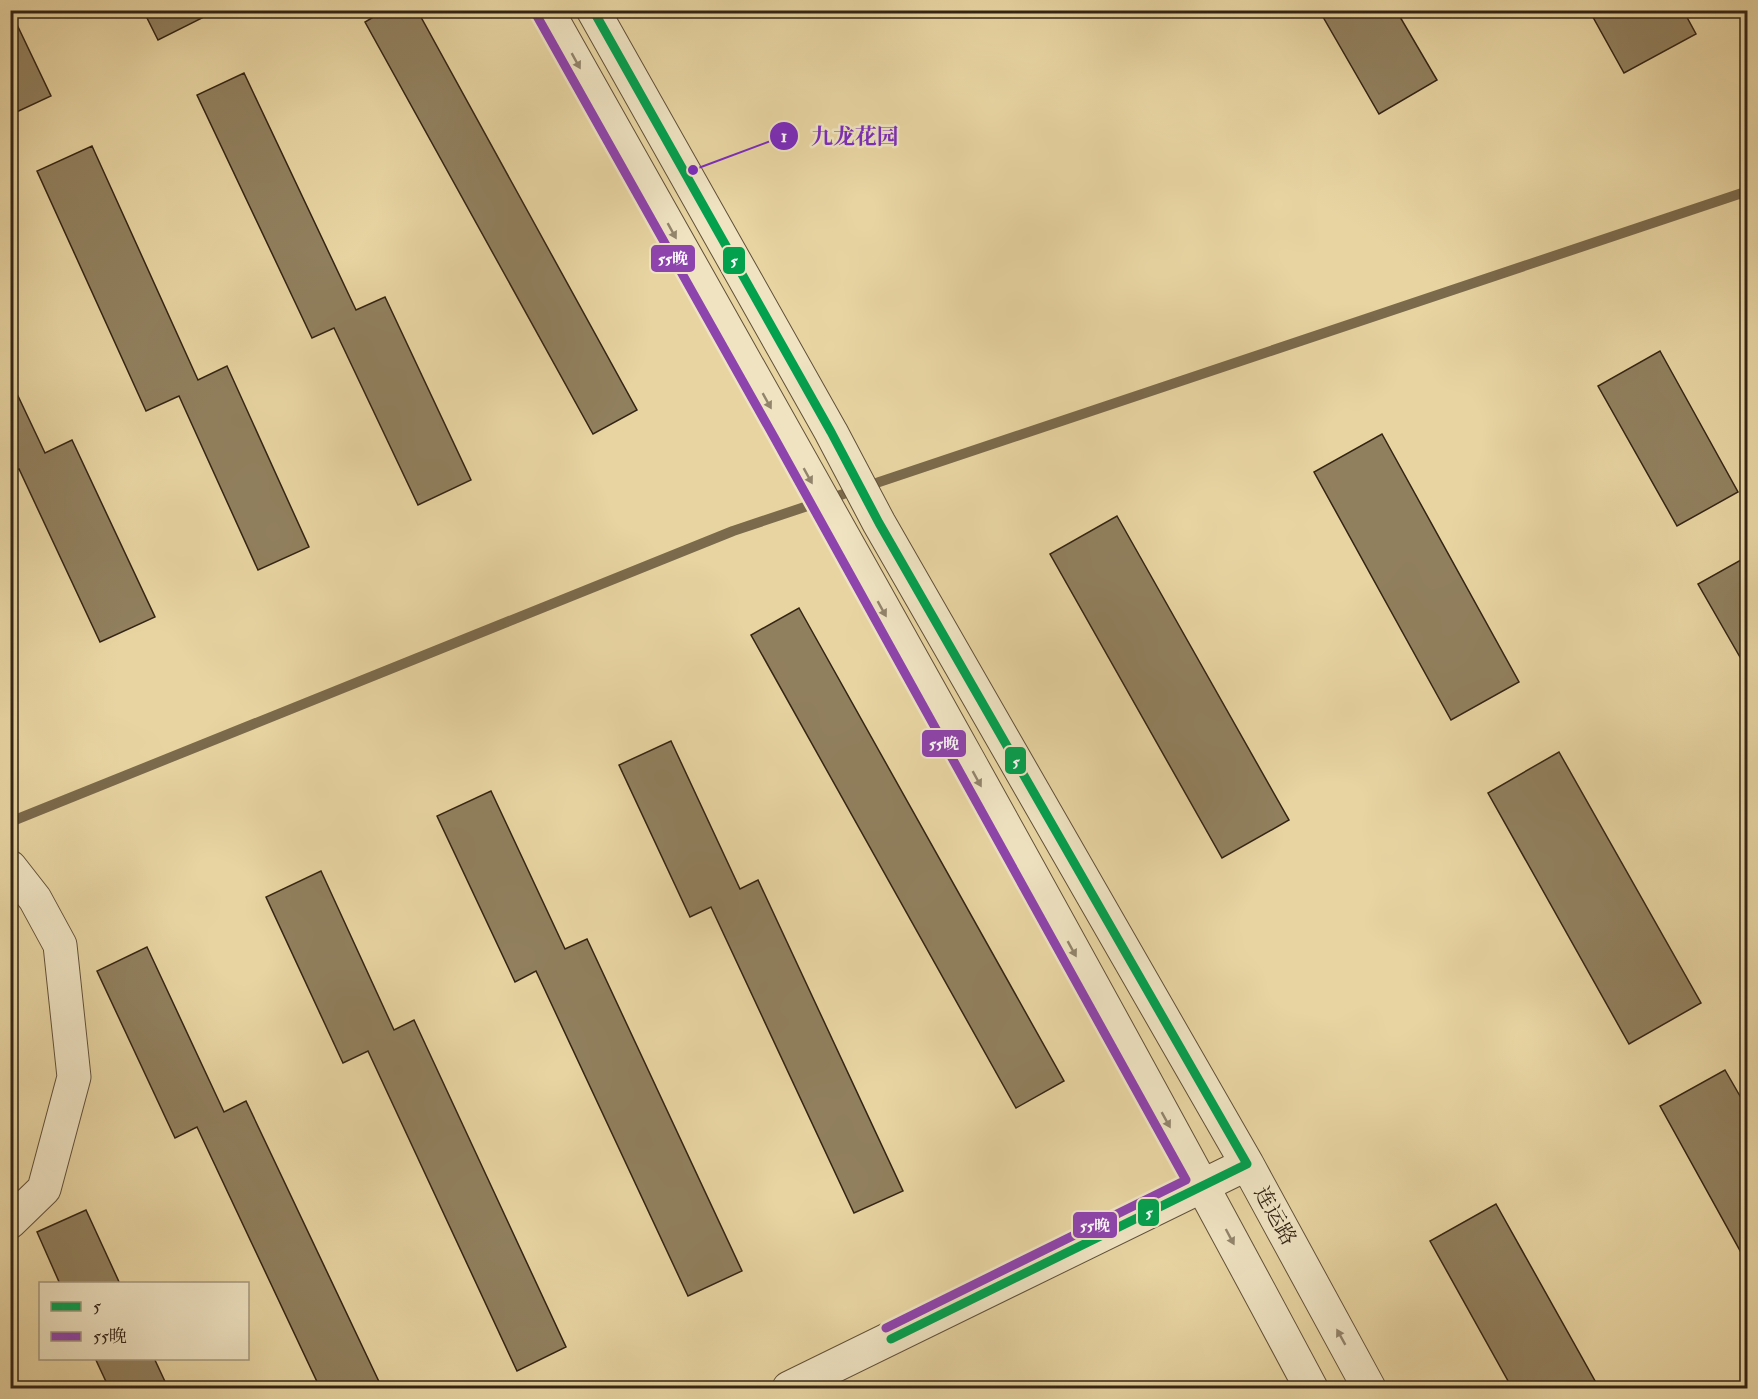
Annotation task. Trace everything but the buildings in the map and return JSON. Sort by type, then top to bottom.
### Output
[{"type":"street","points":[[547,10],[1203,1185],[1311,1389]]},
{"type":"street","name":"连运路","points":[[593,10],[831,432],[879,523],[1247,1164],[1369,1389]]},
{"type":"street","points":[[10,867],[35,899],[60,945],[74,1077],[44,1189],[10,1222]]},
{"type":"street","points":[[789,1389],[1247,1164]]},
{"type":"waterway","points":[[10,822],[733,531],[1748,191]]},
{"type":"transit line","name":"5","points":[[593,10],[831,432],[879,523],[1247,1164],[891,1339]]},
{"type":"transit line","name":"55晚","points":[[537,16],[774,437],[1186,1180],[886,1328]]},
{"type":"place","name":"九龙花园","points":[[693,170]]}]
